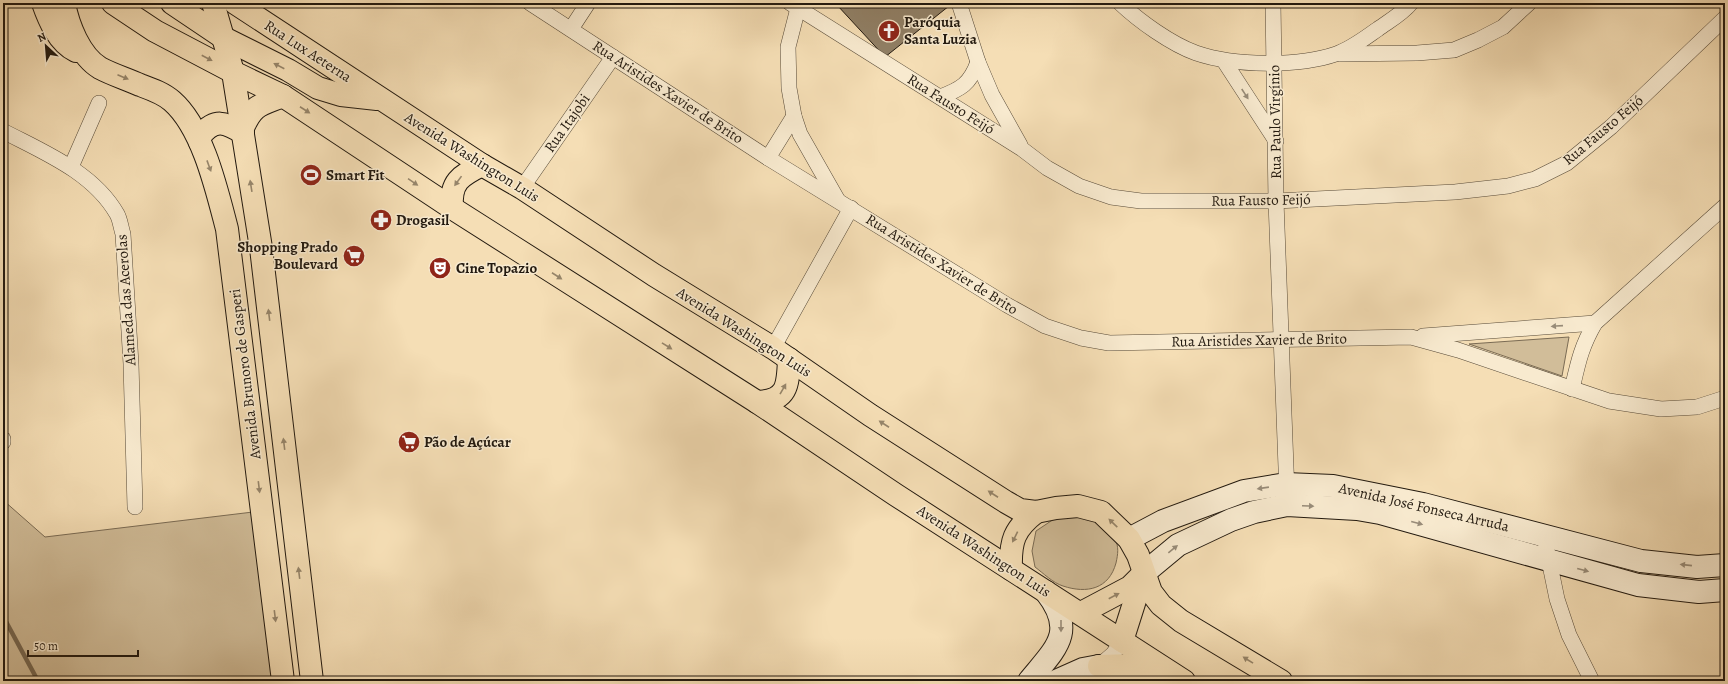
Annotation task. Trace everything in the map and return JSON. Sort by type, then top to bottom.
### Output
[{"type":"main road","name":"Avenida Brunoro de Gasperi","points":[[43,3],[49,20],[60,36],[72,49],[89,58]]},
{"type":"main road","name":"Avenida Brunoro de Gasperi","points":[[64,3],[66,16],[76,40],[89,58],[99,67],[163,95],[173,102],[182,112],[200,142],[216,186],[227,229],[283,681]]},
{"type":"main road","name":"Avenida Washington Luis","points":[[113,3],[155,31],[233,72],[283,96],[452,208],[757,402],[896,495],[1184,681]]},
{"type":"main road","points":[[123,3],[175,33],[182,35],[187,35],[193,32],[198,21]]},
{"type":"main road","name":"Avenida Washington Luis","points":[[172,3],[224,38],[288,70],[318,88],[341,95],[380,99],[482,165],[522,188],[654,275],[781,354],[870,415],[1020,510],[1036,512],[1078,506],[1101,512],[1129,539],[1138,555],[1143,574],[1151,592],[1161,605],[1181,621],[1281,681]]},
{"type":"main road","name":"Avenida Brunoro de Gasperi","points":[[213,3],[233,72],[261,248],[312,681]]},
{"type":"main road","name":"Rua Lux Aeterna","points":[[244,6],[380,99]]},
{"type":"main road","points":[[200,142],[200,136],[205,130],[215,124],[230,125],[243,130],[248,116],[254,109],[283,96]]},
{"type":"main road","points":[[452,208],[451,195],[458,180],[465,173],[482,165]]},
{"type":"main road","points":[[757,402],[770,401],[780,395],[786,387],[788,379],[781,354]]},
{"type":"main road","name":"Avenida José Fonseca Arruda","points":[[1143,574],[1178,545],[1231,520],[1254,512],[1287,494],[1333,486],[1423,504],[1641,561],[1697,566],[1725,565]]},
{"type":"main road","name":"Avenida José Fonseca Arruda","points":[[1129,539],[1163,521],[1244,491],[1287,494],[1380,513],[1638,585],[1699,592],[1725,590]]},
{"type":"main road","points":[[1011,569],[1010,554],[1012,539],[1023,523],[1036,512]]},
{"type":"main road","points":[[1081,614],[1130,587],[1143,574]]},
{"type":"main road","points":[[1122,641],[1143,574]]},
{"type":"main road","points":[[1029,681],[1052,652],[1061,635],[1063,625],[1059,612],[1046,592]]},
{"type":"main road","points":[[1056,681],[1083,669],[1099,666],[1135,665],[1165,669]]},
{"type":"street","name":"Rua Aristides Xavier de Brito","points":[[530,3],[768,158],[1007,305],[1045,326],[1081,338],[1109,343],[1411,337],[1596,324]]},
{"type":"street","points":[[571,29],[588,3]]},
{"type":"street","points":[[959,3],[978,62],[992,95],[1005,122],[1022,149]]},
{"type":"street","points":[[1120,3],[1132,14],[1161,34],[1194,52],[1224,61],[1274,63],[1296,62],[1336,54],[1417,53],[1454,50],[1503,27],[1529,3]]},
{"type":"street","name":"Rua Paulo Virgínio","points":[[1273,3],[1276,201],[1287,494]]},
{"type":"street","points":[[1336,54],[1364,39],[1405,10],[1411,3]]},
{"type":"street","points":[[781,354],[845,205],[800,134],[794,116],[789,88],[788,46],[796,5]]},
{"type":"street","name":"Rua Fausto Feijó","points":[[796,5],[1022,149],[1047,168],[1079,186],[1111,197],[1141,201],[1276,201],[1455,192],[1508,186],[1535,179],[1567,163],[1611,127],[1725,18]]},
{"type":"street","name":"Rua Itajobi","points":[[522,188],[613,57]]},
{"type":"street","points":[[1224,61],[1276,141]]},
{"type":"street","points":[[940,97],[956,90],[969,81],[978,62]]},
{"type":"street","points":[[71,168],[99,103]]},
{"type":"street","points":[[768,158],[794,116]]},
{"type":"street","name":"Alameda das Acerolas","points":[[3,131],[71,168],[103,194],[118,215],[123,234],[131,364],[135,507]]},
{"type":"street","points":[[1572,389],[1585,340],[1596,324],[1725,206]]},
{"type":"street","name":"Rua Aristides Xavier de Brito","points":[[1411,337],[1458,350],[1609,401],[1661,409],[1697,407],[1725,398]]},
{"type":"street","points":[[1544,536],[1557,599],[1569,635],[1592,681]]},
{"type":"street","points":[[1099,666],[1116,651],[1122,641]]},
{"type":"shaded area","points":[[1569,337],[1562,376],[1469,344]]},
{"type":"shaded area","points":[[3,500],[45,537],[253,512],[273,681],[3,681]]},
{"type":"shaded area","points":[[1084,514],[1109,530],[1116,542],[1118,554],[1113,572],[1102,584],[1088,589],[1059,585],[1035,567],[1032,551],[1036,531],[1057,517]]},
{"type":"building","name":"Paróquia Santa Luzia","points":[[838,3],[946,3],[949,6],[885,57],[837,5]]},
{"type":"waterway","points":[[3,616],[38,681]]},
{"type":"place","name":"Paróquia Santa Luzia","points":[[889,31]]},
{"type":"place","name":"Smart Fit","points":[[311,175]]},
{"type":"place","name":"Drogasil","points":[[381,220]]},
{"type":"place","name":"Shopping Prado Boulevard","points":[[354,256]]},
{"type":"place","name":"Cine Topazio","points":[[440,268]]},
{"type":"place","name":"Pão de Açúcar","points":[[409,442]]}]
